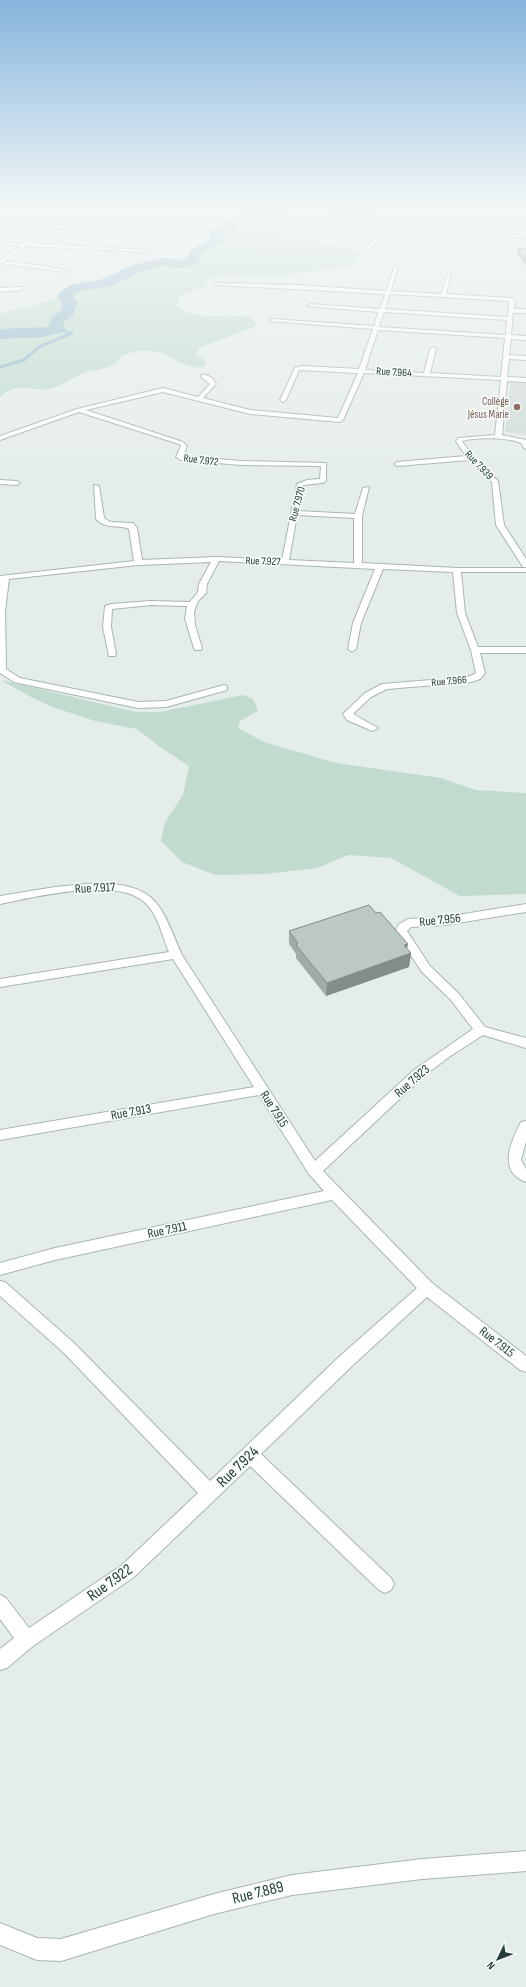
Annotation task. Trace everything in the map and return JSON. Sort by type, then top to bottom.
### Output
[{"type":"street","points":[[0,438],[79,410],[164,390],[220,403],[250,412],[340,420],[362,370],[385,300]]},
{"type":"street","points":[[507,300],[512,300],[498,438],[517,439],[524,442],[526,447]]},
{"type":"street","points":[[310,306],[510,320]]},
{"type":"street","points":[[511,311],[526,311]]},
{"type":"street","points":[[272,321],[526,338]]},
{"type":"street","points":[[427,374],[433,349]]},
{"type":"street","points":[[506,357],[526,358]]},
{"type":"street","name":"Rue 7.964","points":[[283,400],[297,369],[306,368],[526,380]]},
{"type":"street","points":[[199,399],[213,384],[211,380],[203,376]]},
{"type":"street","name":"Rue 7.972","points":[[79,410],[181,443],[184,446],[179,457],[184,459],[241,463],[324,464]]},
{"type":"street","name":"Rue 7.939","points":[[498,438],[460,439],[458,441],[471,458],[495,481],[500,525],[526,565]]},
{"type":"street","points":[[397,464],[471,458]]},
{"type":"street","name":"Rue 7.970","points":[[285,562],[293,512],[300,484],[323,481],[324,464]]},
{"type":"street","points":[[0,482],[17,483]]},
{"type":"street","points":[[96,486],[100,519],[102,522],[107,524],[130,525],[133,528],[138,563]]},
{"type":"street","points":[[358,565],[358,516],[368,488]]},
{"type":"street","points":[[293,512],[358,516]]},
{"type":"street","points":[[198,648],[188,614],[191,604],[202,593],[203,584],[216,559]]},
{"type":"street","name":"Rue 7.927","points":[[2,577],[138,563],[216,559],[456,570],[526,570]]},
{"type":"street","points":[[352,649],[357,623],[380,566]]},
{"type":"street","name":"Rue 7.966","points":[[373,728],[350,718],[348,714],[368,695],[385,686],[469,680],[481,674],[475,650],[461,613],[456,570]]},
{"type":"street","points":[[2,577],[2,670],[9,676],[24,682],[138,705],[166,704],[224,688]]},
{"type":"street","points":[[112,654],[107,627],[108,608],[111,606],[151,603],[191,604]]},
{"type":"street","points":[[475,650],[526,650]]},
{"type":"street","name":"Rue 7.917","points":[[0,900],[91,886],[119,886],[135,891],[147,898],[160,916],[176,955]]},
{"type":"street","name":"Rue 7.956","points":[[481,1030],[455,997],[426,969],[401,931],[403,927],[408,924],[445,921],[526,908]]},
{"type":"street","points":[[0,983],[176,955]]},
{"type":"street","name":"Rue 7.915","points":[[176,955],[314,1170],[335,1194],[427,1288],[526,1365]]},
{"type":"street","points":[[481,1030],[526,1043]]},
{"type":"street","name":"Rue 7.923","points":[[314,1170],[338,1150],[412,1080],[444,1054],[481,1030]]},
{"type":"street","name":"Rue 7.913","points":[[0,1135],[262,1090]]},
{"type":"street","points":[[526,1126],[514,1156],[515,1164],[520,1173],[526,1176]]},
{"type":"street","name":"Rue 7.911","points":[[0,1269],[55,1254],[335,1194]]},
{"type":"street","name":"Rue 7.924","points":[[0,1287],[69,1348],[210,1493],[346,1361],[427,1288]]},
{"type":"street","points":[[250,1455],[385,1584]]},
{"type":"street","name":"Rue 7.922","points":[[0,1663],[27,1640],[128,1571],[210,1493]]},
{"type":"street","points":[[0,1604],[27,1640]]},
{"type":"street","name":"Rue 7.889","points":[[0,1934],[37,1949],[62,1950],[214,1904],[292,1885],[422,1869],[526,1861]]},
{"type":"shaded area","name":"Collège Jésus Marie","points":[[511,381],[526,382],[526,435],[505,432]]},
{"type":"green space","points":[[52,300],[179,300],[176,305],[184,311],[194,314],[206,316],[241,316],[250,318],[257,323],[252,328],[201,347],[196,353],[206,361],[205,366],[188,366],[161,353],[146,351],[136,352],[121,356],[117,362],[112,365],[83,373],[56,387],[47,389],[17,388],[6,392],[0,397],[0,314]]},
{"type":"green space","points":[[1,680],[136,712],[160,712],[243,695],[253,699],[258,711],[240,721],[238,728],[264,742],[336,763],[441,778],[476,790],[526,793],[526,894],[460,896],[391,858],[348,855],[317,868],[265,874],[215,875],[182,862],[161,841],[165,822],[183,795],[189,766],[160,747],[137,729],[95,721],[52,707]]},
{"type":"building","points":[[369,905],[376,913],[380,912],[408,944],[404,945],[411,953],[327,983],[296,945],[298,943],[289,931]]},
{"type":"waterway","points":[[0,334],[43,333],[58,329],[55,325],[59,318],[67,314],[67,309],[71,302],[68,300]]},
{"type":"waterway","points":[[0,367],[24,360],[39,347],[72,333],[58,329]]},
{"type":"place","name":"Collège Jésus Marie","points":[[517,407]]}]
